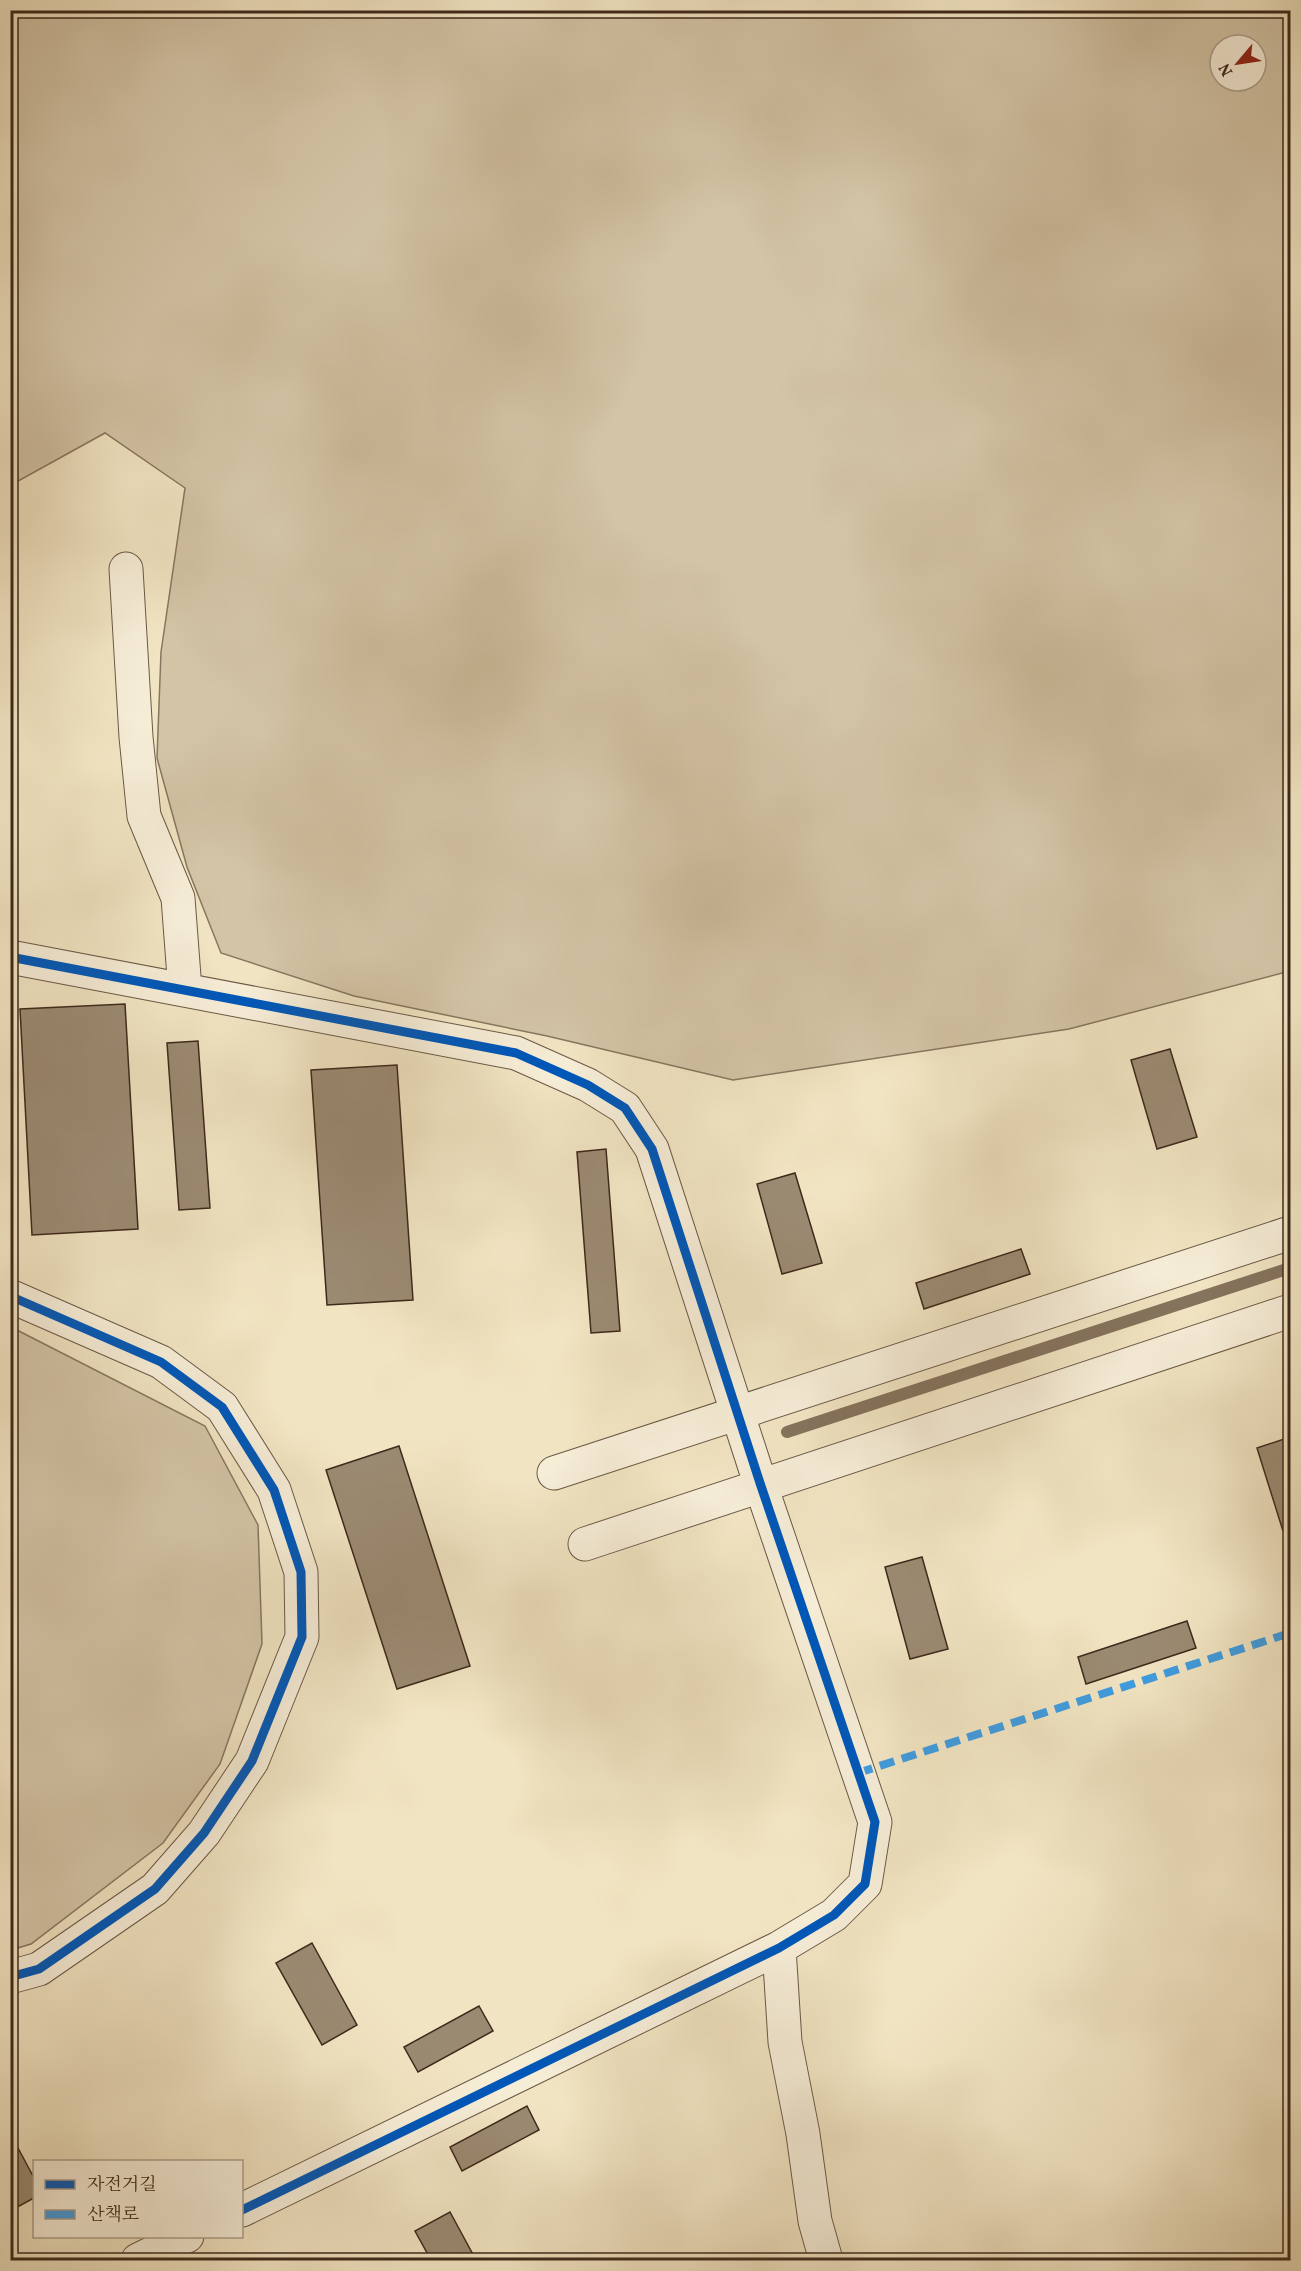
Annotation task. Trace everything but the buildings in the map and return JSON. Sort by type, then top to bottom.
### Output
[{"type":"street","points":[[126,569],[136,737],[144,816],[178,898],[185,990]]},
{"type":"street","points":[[10,957],[516,1053],[588,1085],[625,1108],[652,1149],[761,1486],[875,1822],[865,1884],[834,1915],[779,1948],[243,2210]]},
{"type":"street","points":[[554,1473],[1290,1233]]},
{"type":"street","points":[[10,1296],[161,1362],[222,1407],[274,1490],[301,1572],[302,1637],[252,1761],[197,1841],[155,1889],[39,1968],[10,1977]]},
{"type":"street","points":[[585,1544],[1290,1311]]},
{"type":"street","points":[[779,1948],[784,2042],[803,2134],[815,2221],[826,2260]]},
{"type":"street","points":[[138,2260],[183,2238]]},
{"type":"shaded area","points":[[11,10],[1290,11],[1290,971],[1069,1029],[733,1080],[547,1036],[354,996],[221,953],[187,867],[157,758],[161,652],[185,488],[105,433],[11,485]]},
{"type":"shaded area","points":[[11,1327],[205,1426],[258,1525],[262,1644],[220,1764],[163,1843],[31,1944],[11,1950]]},
{"type":"waterway","points":[[787,1432],[1290,1268]]},
{"type":"marked path","points":[[858,1773],[1290,1633]]},
{"type":"cycle path","points":[[10,957],[516,1053],[588,1085],[625,1108],[652,1149],[761,1486],[875,1822],[865,1884],[834,1915],[779,1948],[243,2210]]},
{"type":"cycle path","points":[[10,1296],[161,1362],[222,1407],[274,1490],[301,1572],[302,1637],[252,1761],[204,1833],[155,1889],[39,1969],[10,1977]]}]
